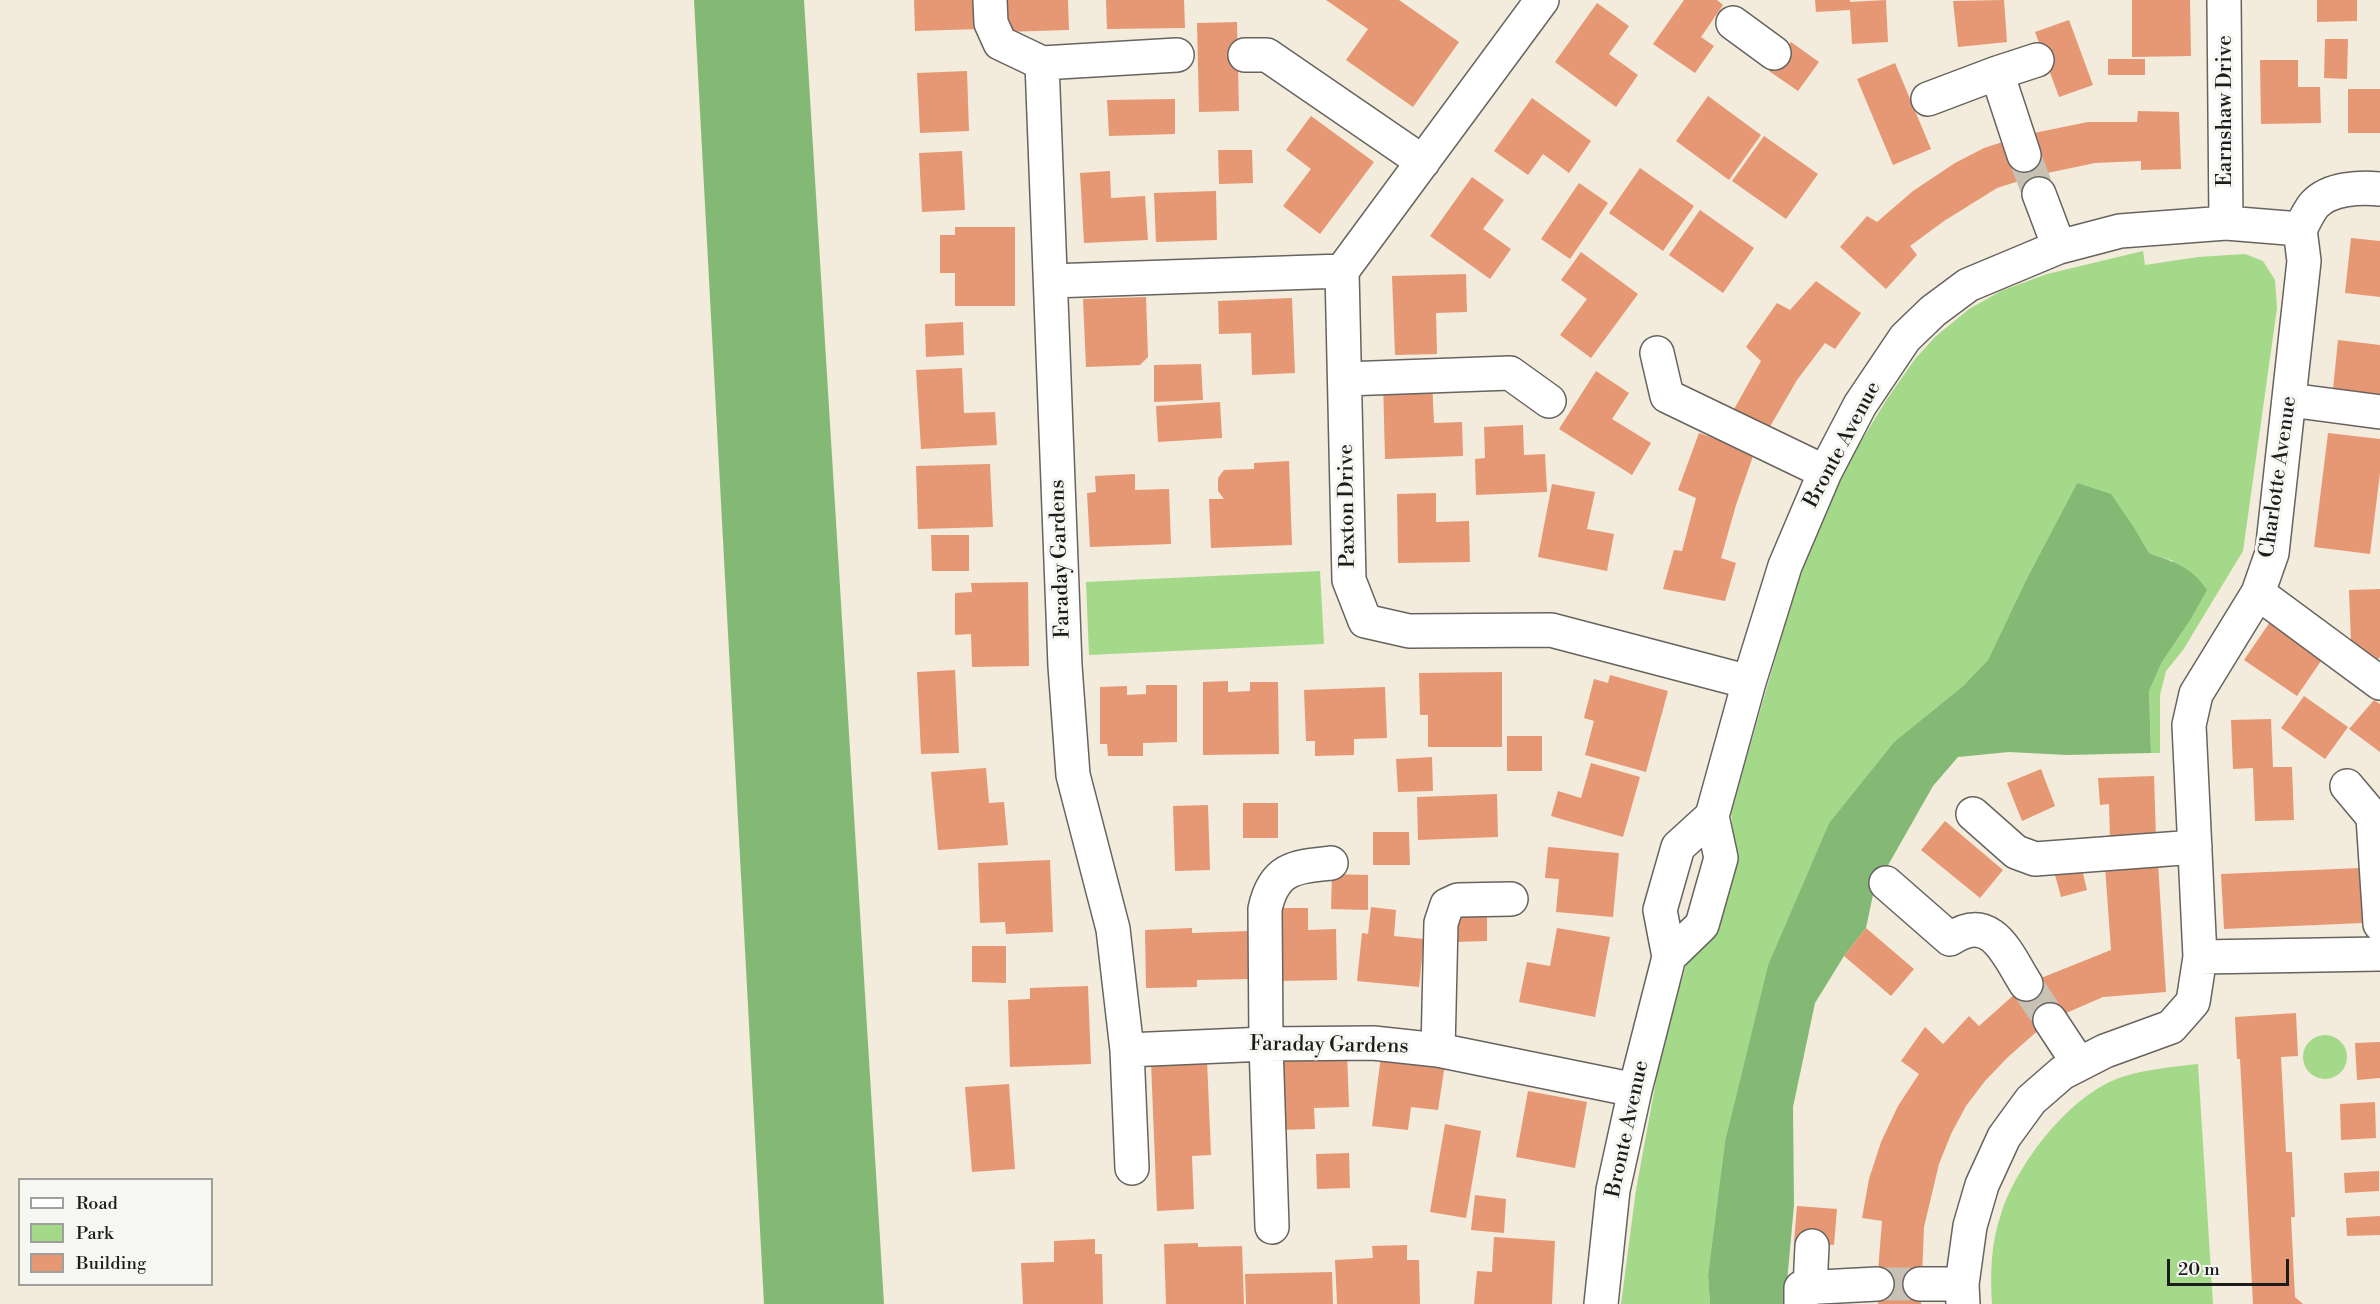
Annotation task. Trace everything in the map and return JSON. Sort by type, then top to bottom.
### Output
[{"type":"street","points":[[990,0],[991,23],[1000,43],[1042,63],[1178,55]]},
{"type":"street","points":[[1051,281],[1342,272],[1542,0]]},
{"type":"street","name":"Earnshaw Drive","points":[[2224,0],[2226,16],[2226,223]]},
{"type":"street","points":[[1736,20],[1774,53]]},
{"type":"street","points":[[1245,55],[1267,54],[1423,162]]},
{"type":"street","points":[[1928,99],[2037,60]]},
{"type":"street","name":"Faraday Gardens","points":[[1042,63],[1065,666],[1073,775],[1113,929],[1127,1050],[1132,1168]]},
{"type":"street","points":[[1996,73],[2024,155]]},
{"type":"street","points":[[2300,229],[2315,203],[2335,193],[2365,188],[2380,189]]},
{"type":"street","points":[[2039,194],[2059,247]]},
{"type":"street","name":"Bronte Avenue","points":[[1669,957],[1702,925],[1720,858],[1712,816],[1749,682],[1785,566],[1825,472],[1860,405],[1905,338],[1933,311],[1968,285],[2059,247],[2120,231],[2226,223],[2300,229]]},
{"type":"street","name":"Charlotte Avenue","points":[[1962,1294],[1970,1226],[1982,1185],[2004,1137],[2031,1101],[2062,1073],[2079,1064],[2105,1051],[2171,1027],[2193,1002],[2200,957],[2189,724],[2196,694],[2258,593],[2272,553],[2304,261],[2300,229]]},
{"type":"street","name":"Paxton Drive","points":[[1342,272],[1349,580],[1365,621],[1409,631],[1551,630],[1749,682]]},
{"type":"street","points":[[1657,353],[1667,396],[1825,472]]},
{"type":"street","points":[[1345,379],[1510,373],[1549,401]]},
{"type":"street","points":[[2290,400],[2380,412]]},
{"type":"street","points":[[2258,593],[2380,683]]},
{"type":"street","points":[[2347,786],[2373,817],[2380,924]]},
{"type":"street","points":[[1973,813],[2016,852],[2035,859],[2195,848]]},
{"type":"street","name":"Bronte Avenue","points":[[1601,1304],[1613,1190],[1635,1090],[1669,957],[1660,910],[1678,847],[1712,816]]},
{"type":"street","points":[[1272,1227],[1266,1044],[1265,909],[1269,893],[1276,881],[1288,870],[1331,863]]},
{"type":"street","points":[[1886,883],[1950,939],[1961,932],[1973,929],[1986,931],[1999,941],[2026,984]]},
{"type":"street","points":[[1438,1050],[1441,923],[1447,905],[1458,900],[1511,899]]},
{"type":"street","points":[[2200,957],[2380,954]]},
{"type":"street","points":[[2050,1020],[2079,1064]]},
{"type":"street","name":"Faraday Gardens","points":[[1127,1050],[1266,1044],[1372,1043],[1438,1050],[1635,1090]]},
{"type":"street","points":[[1812,1246],[1805,1296],[1877,1284]]},
{"type":"street","points":[[1920,1284],[1962,1294]]},
{"type":"green space","points":[[694,0],[804,0],[884,1304],[764,1304]]},
{"type":"green space","points":[[2143,251],[2145,265],[2198,257],[2245,254],[2263,261],[2275,280],[2277,308],[2243,551],[2183,650],[2166,671],[2160,695],[2160,753],[2151,753],[2149,691],[2162,662],[2189,622],[2173,561],[2149,553],[2135,529],[2077,483],[2026,580],[1988,660],[1963,686],[1894,742],[1829,823],[1768,965],[1725,1141],[1708,1275],[1710,1304],[1621,1304],[1636,1190],[1663,1043],[1687,962],[1736,862],[1731,812],[1795,590],[1822,515],[1854,453],[1915,359],[1935,337],[1969,309],[2001,291],[2047,274]]},
{"type":"green space","points":[[2077,483],[2111,494],[2149,553],[2189,571],[2207,590],[2162,662],[2149,691],[2151,753],[2067,755],[2009,752],[1958,757],[1933,786],[1874,890],[1866,928],[1844,956],[1815,1003],[1793,1107],[1794,1205],[1785,1304],[1710,1304],[1708,1275],[1725,1141],[1768,965],[1829,823],[1894,742],[1963,686],[1988,660],[2026,580]]},
{"type":"green space","points":[[1320,571],[1324,644],[1089,655],[1086,582]]},
{"type":"green space","points":[[2325,1035],[2340,1042],[2347,1057],[2340,1072],[2325,1079],[2310,1072],[2303,1057],[2310,1042]]},
{"type":"green space","points":[[2198,1064],[2213,1304],[1992,1304],[1992,1258],[2001,1214],[2019,1174],[2048,1133],[2083,1099],[2122,1077],[2140,1072]]},
{"type":"building","points":[[914,0],[979,0],[980,29],[915,31]]},
{"type":"building","points":[[1002,0],[1068,0],[1069,30],[1003,32]]},
{"type":"building","points":[[1106,0],[1184,0],[1185,28],[1107,29]]},
{"type":"building","points":[[1326,0],[1399,0],[1459,42],[1413,107],[1346,60],[1368,29]]},
{"type":"building","points":[[1684,0],[1717,0],[1723,5],[1701,37],[1714,46],[1695,73],[1653,44]]},
{"type":"building","points":[[1815,0],[1850,0],[1850,2],[1886,0],[1888,42],[1852,44],[1850,10],[1816,12]]},
{"type":"building","points":[[2004,0],[2007,42],[1958,47],[1953,1]]},
{"type":"building","points":[[2132,0],[2190,0],[2191,56],[2132,57]]},
{"type":"building","points":[[2317,0],[2357,0],[2357,21],[2317,22]]},
{"type":"building","points":[[1597,3],[1629,26],[1609,54],[1638,75],[1616,107],[1555,62]]},
{"type":"building","points":[[2069,20],[2093,85],[2059,97],[2035,32]]},
{"type":"building","points":[[1237,22],[1239,111],[1199,112],[1197,23]]},
{"type":"building","points":[[2325,39],[2348,39],[2347,79],[2324,78]]},
{"type":"building","points":[[1791,42],[1819,62],[1798,91],[1769,71]]},
{"type":"building","points":[[2108,59],[2145,59],[2145,75],[2108,75]]},
{"type":"building","points":[[2260,60],[2298,60],[2298,87],[2320,87],[2321,123],[2261,124]]},
{"type":"building","points":[[1895,63],[1931,149],[1893,165],[1857,79]]},
{"type":"building","points":[[967,71],[969,131],[920,133],[917,73]]},
{"type":"building","points":[[2348,89],[2380,89],[2380,133],[2348,133]]},
{"type":"building","points":[[1708,96],[1761,135],[1729,180],[1676,141]]},
{"type":"building","points":[[1532,98],[1591,141],[1569,173],[1543,154],[1528,175],[1494,151]]},
{"type":"building","points":[[1175,99],[1175,134],[1109,136],[1107,100]]},
{"type":"building","points":[[2138,111],[2179,112],[2181,169],[2141,170],[2141,161],[2095,163],[2038,175],[1997,188],[1944,221],[1910,246],[1917,255],[1886,289],[1840,247],[1867,216],[1877,222],[1913,191],[1955,163],[1984,148],[2024,135],[2088,122],[2137,122]]},
{"type":"building","points":[[1311,116],[1374,162],[1320,234],[1283,206],[1311,169],[1286,150]]},
{"type":"building","points":[[1764,136],[1818,174],[1786,219],[1732,181]]},
{"type":"building","points":[[1218,150],[1252,150],[1253,183],[1219,184]]},
{"type":"building","points":[[962,151],[965,210],[922,212],[919,153]]},
{"type":"building","points":[[1640,168],[1694,206],[1663,251],[1609,213]]},
{"type":"building","points":[[1110,171],[1111,198],[1145,196],[1148,240],[1084,243],[1080,173]]},
{"type":"building","points":[[1472,177],[1504,200],[1483,229],[1511,249],[1490,279],[1430,236]]},
{"type":"building","points":[[1579,183],[1608,203],[1570,259],[1541,239]]},
{"type":"building","points":[[1216,191],[1217,240],[1156,242],[1154,193]]},
{"type":"building","points":[[1700,210],[1754,248],[1723,293],[1669,255]]},
{"type":"building","points":[[955,227],[1015,227],[1015,306],[955,306],[955,273],[940,273],[940,235],[955,235]]},
{"type":"building","points":[[2351,238],[2380,241],[2380,297],[2345,293]]},
{"type":"building","points":[[1581,252],[1638,294],[1591,358],[1560,335],[1587,299],[1561,280]]},
{"type":"building","points":[[1466,274],[1467,312],[1436,313],[1437,354],[1395,355],[1392,276]]},
{"type":"building","points":[[1816,281],[1861,313],[1835,349],[1825,343],[1797,380],[1753,456],[1721,558],[1736,563],[1725,601],[1663,589],[1674,550],[1682,551],[1696,498],[1678,490],[1699,433],[1716,439],[1733,411],[1761,361],[1746,347],[1777,303],[1790,310]]},
{"type":"building","points":[[1146,297],[1148,357],[1140,365],[1086,367],[1083,299]]},
{"type":"building","points":[[1292,298],[1295,373],[1252,375],[1251,333],[1219,334],[1218,301]]},
{"type":"building","points":[[963,322],[964,355],[926,357],[925,324]]},
{"type":"building","points":[[2338,340],[2380,345],[2380,405],[2332,399]]},
{"type":"building","points":[[1201,364],[1203,400],[1154,402],[1154,365]]},
{"type":"building","points":[[962,368],[964,413],[995,412],[997,445],[921,449],[916,370]]},
{"type":"building","points":[[1596,371],[1629,393],[1612,419],[1651,443],[1632,475],[1559,429]]},
{"type":"building","points":[[1432,378],[1434,423],[1462,422],[1463,456],[1385,459],[1383,380]]},
{"type":"building","points":[[1220,402],[1222,438],[1158,442],[1156,406]]},
{"type":"building","points":[[1523,425],[1524,455],[1545,454],[1547,492],[1476,495],[1475,459],[1485,458],[1484,427]]},
{"type":"building","points":[[2328,433],[2380,439],[2380,473],[2370,554],[2314,547]]},
{"type":"building","points":[[1289,461],[1292,545],[1211,548],[1209,499],[1224,499],[1218,491],[1218,478],[1224,470],[1254,469],[1254,463]]},
{"type":"building","points":[[990,464],[993,527],[918,529],[916,466]]},
{"type":"building","points":[[1135,474],[1135,490],[1169,489],[1171,544],[1090,547],[1087,493],[1096,492],[1095,476]]},
{"type":"building","points":[[1552,484],[1595,492],[1587,529],[1614,534],[1607,571],[1538,557]]},
{"type":"building","points":[[1436,493],[1436,522],[1469,521],[1470,562],[1398,563],[1397,494]]},
{"type":"building","points":[[931,535],[969,535],[969,571],[932,571]]},
{"type":"building","points":[[1028,582],[1029,666],[972,667],[971,634],[955,635],[955,593],[972,592],[971,583]]},
{"type":"building","points":[[2380,589],[2380,657],[2377,661],[2351,642],[2349,590]]},
{"type":"building","points":[[2270,622],[2323,658],[2297,696],[2244,660]]},
{"type":"building","points":[[955,670],[959,753],[921,754],[917,672]]},
{"type":"building","points":[[1502,672],[1502,747],[1428,747],[1428,715],[1420,715],[1419,673]]},
{"type":"building","points":[[1610,675],[1668,691],[1646,772],[1585,755],[1594,721],[1584,718],[1594,679],[1608,683]]},
{"type":"building","points":[[1228,681],[1228,692],[1250,691],[1250,682],[1278,682],[1279,754],[1203,755],[1203,682]]},
{"type":"building","points":[[1146,685],[1177,685],[1177,742],[1143,743],[1143,756],[1108,756],[1107,744],[1100,744],[1100,687],[1127,686],[1127,695],[1146,694]]},
{"type":"building","points":[[1385,687],[1387,738],[1354,739],[1354,755],[1315,756],[1315,741],[1306,741],[1304,690]]},
{"type":"building","points":[[2304,696],[2348,727],[2325,759],[2281,728]]},
{"type":"building","points":[[2374,700],[2380,704],[2380,752],[2349,729]]},
{"type":"building","points":[[2271,719],[2273,767],[2292,767],[2294,820],[2255,821],[2253,768],[2233,769],[2231,720]]},
{"type":"building","points":[[1507,736],[1542,736],[1542,771],[1507,771]]},
{"type":"building","points":[[1432,757],[1433,791],[1398,792],[1396,759]]},
{"type":"building","points":[[1591,763],[1640,777],[1623,837],[1551,816],[1558,791],[1581,798]]},
{"type":"building","points":[[986,768],[989,803],[1004,802],[1008,845],[938,850],[931,772]]},
{"type":"building","points":[[2041,769],[2055,806],[2022,821],[2007,783]]},
{"type":"building","points":[[2154,776],[2156,837],[2110,840],[2109,804],[2100,805],[2098,778]]},
{"type":"building","points":[[1497,794],[1498,837],[1418,840],[1417,797]]},
{"type":"building","points":[[1243,803],[1278,803],[1278,838],[1243,838]]},
{"type":"building","points":[[1208,805],[1210,870],[1175,871],[1173,806]]},
{"type":"building","points":[[1945,821],[2003,870],[1980,898],[1921,850]]},
{"type":"building","points":[[1373,832],[1409,832],[1410,865],[1373,865]]},
{"type":"building","points":[[1548,847],[1619,853],[1613,917],[1556,912],[1559,879],[1545,878]]},
{"type":"building","points":[[1050,860],[1053,932],[1006,934],[1005,922],[980,923],[978,863]]},
{"type":"building","points":[[2158,863],[2166,992],[2103,997],[2050,1020],[1985,1081],[1966,1106],[1939,1164],[1924,1227],[1921,1304],[1878,1304],[1877,1284],[1882,1221],[1862,1218],[1869,1179],[1881,1142],[1898,1106],[1919,1074],[1901,1061],[1925,1027],[1943,1044],[1969,1016],[1979,1026],[2026,984],[2111,950],[2105,866]]},
{"type":"building","points":[[2081,865],[2087,890],[2061,897],[2054,871]]},
{"type":"building","points":[[2360,868],[2363,923],[2224,929],[2221,874]]},
{"type":"building","points":[[1332,874],[1368,875],[1368,910],[1331,909]]},
{"type":"building","points":[[1371,907],[1396,910],[1394,936],[1424,939],[1419,987],[1357,981],[1362,933],[1368,934]]},
{"type":"building","points":[[1454,907],[1487,907],[1487,941],[1455,942]]},
{"type":"building","points":[[1273,908],[1308,908],[1308,930],[1336,929],[1337,980],[1274,981]]},
{"type":"building","points":[[1192,928],[1192,933],[1249,931],[1250,979],[1197,980],[1197,987],[1146,988],[1145,930]]},
{"type":"building","points":[[1557,928],[1610,937],[1595,1017],[1519,1002],[1527,962],[1550,966]]},
{"type":"building","points":[[1866,928],[1914,969],[1891,996],[1844,956]]},
{"type":"building","points":[[972,946],[1006,946],[1006,983],[972,982]]},
{"type":"building","points":[[1088,986],[1091,1064],[1010,1067],[1008,1000],[1030,999],[1030,988]]},
{"type":"building","points":[[2296,1013],[2298,1056],[2281,1057],[2286,1152],[2292,1152],[2295,1217],[2291,1217],[2295,1297],[2303,1304],[2253,1304],[2240,1059],[2237,1059],[2235,1017]]},
{"type":"building","points":[[2380,1042],[2380,1078],[2357,1080],[2355,1043]]},
{"type":"building","points":[[1347,1052],[1349,1107],[1314,1108],[1315,1129],[1277,1130],[1275,1055]]},
{"type":"building","points":[[1381,1056],[1445,1064],[1438,1110],[1411,1107],[1408,1130],[1372,1126]]},
{"type":"building","points":[[1207,1060],[1211,1155],[1192,1156],[1194,1209],[1157,1211],[1151,1062]]},
{"type":"building","points":[[1009,1084],[1015,1169],[972,1172],[965,1087]]},
{"type":"building","points":[[1528,1091],[1587,1102],[1575,1168],[1516,1157]]},
{"type":"building","points":[[2375,1102],[2376,1138],[2341,1140],[2340,1104]]},
{"type":"building","points":[[1445,1124],[1481,1131],[1466,1218],[1430,1212]]},
{"type":"building","points":[[1349,1153],[1350,1188],[1317,1189],[1316,1154]]},
{"type":"building","points":[[2379,1171],[2379,1191],[2345,1193],[2344,1173]]},
{"type":"building","points":[[1475,1195],[1506,1199],[1504,1233],[1471,1230]]},
{"type":"building","points":[[1797,1206],[1837,1209],[1834,1245],[1794,1242]]},
{"type":"building","points":[[2380,1216],[2380,1235],[2347,1236],[2346,1218]]},
{"type":"building","points":[[1494,1237],[1555,1241],[1552,1304],[1474,1304],[1477,1271],[1492,1272]]},
{"type":"building","points":[[1095,1239],[1095,1254],[1102,1254],[1103,1304],[1023,1304],[1021,1263],[1054,1262],[1054,1241]]},
{"type":"building","points":[[1198,1243],[1198,1247],[1242,1246],[1244,1304],[1166,1304],[1164,1244]]},
{"type":"building","points":[[1407,1245],[1407,1260],[1419,1260],[1420,1304],[1337,1304],[1335,1260],[1373,1258],[1372,1246]]},
{"type":"building","points":[[1332,1272],[1333,1304],[1246,1304],[1245,1274]]},
{"type":"tunnel","points":[[2024,155],[2039,194]]},
{"type":"tunnel","points":[[2026,984],[2050,1020]]},
{"type":"tunnel","points":[[1877,1284],[1920,1284]]}]
